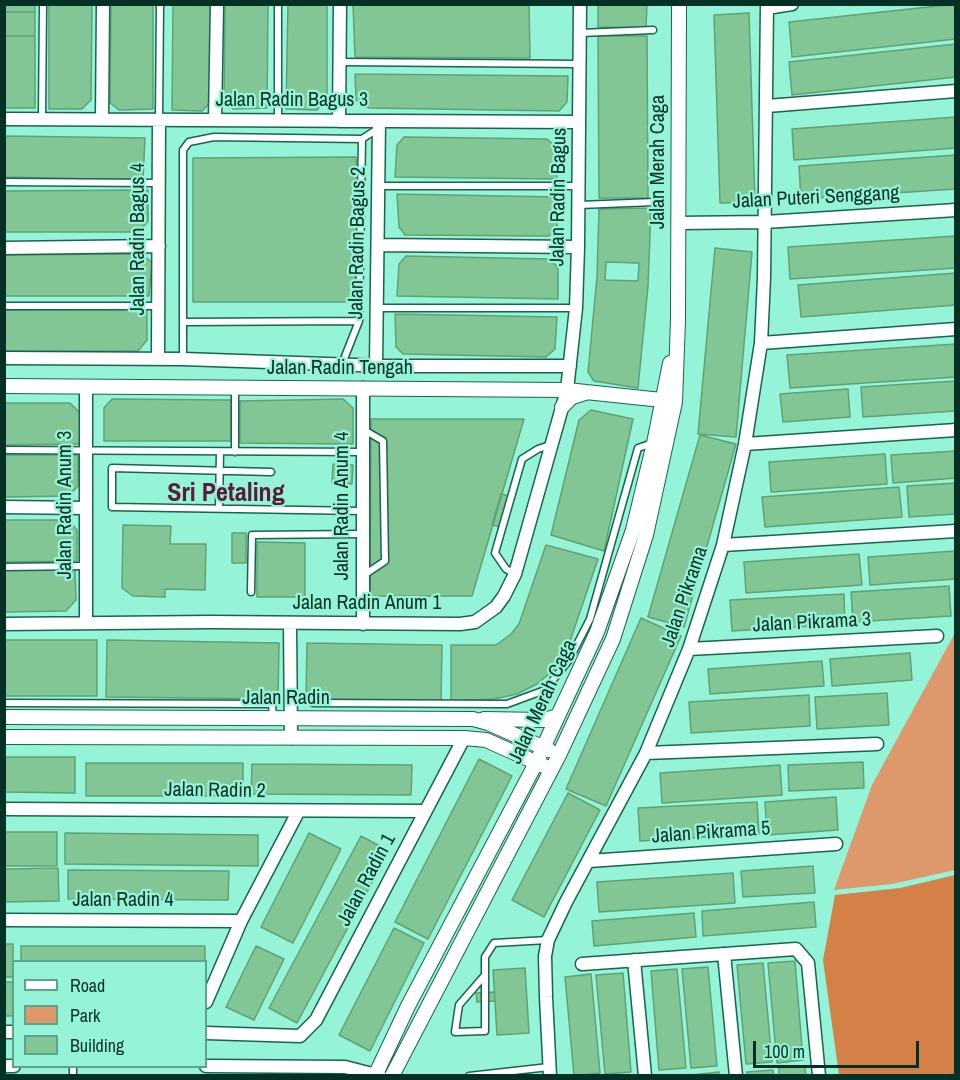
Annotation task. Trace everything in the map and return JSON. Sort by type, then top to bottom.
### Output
[{"type":"street","points":[[102,119],[103,4]]},
{"type":"street","points":[[215,120],[217,4]]},
{"type":"street","points":[[339,120],[340,4]]},
{"type":"street","name":"Jalan Radin Bagus","points":[[567,390],[576,308],[580,4]]},
{"type":"street","name":"Jalan Merah Caga","points":[[392,1076],[560,755],[613,639],[645,535],[669,401],[678,320],[679,4]]},
{"type":"street","points":[[767,6],[792,4]]},
{"type":"street","name":"Jalan Pikrama","points":[[550,1071],[545,956],[548,940],[646,753],[689,649],[723,545],[746,444],[761,343],[765,222],[767,6]]},
{"type":"street","points":[[767,106],[956,91]]},
{"type":"street","name":"Jalan Radin Bagus 3","points":[[4,119],[339,120],[379,124],[579,122]]},
{"type":"street","name":"Jalan Radin Bagus 4","points":[[158,359],[159,119]]},
{"type":"street","name":"Jalan Radin Bagus 2","points":[[376,365],[379,124]]},
{"type":"street","name":"Jalan Puteri Senggang","points":[[679,223],[765,222],[956,210]]},
{"type":"street","points":[[378,245],[578,247]]},
{"type":"street","points":[[4,248],[159,246]]},
{"type":"street","points":[[761,343],[956,329]]},
{"type":"street","name":"Jalan Radin Tengah","points":[[4,358],[570,366]]},
{"type":"street","name":"Jalan Radin Tengah","points":[[4,386],[567,390],[669,401]]},
{"type":"street","name":"Jalan Radin Anum 3","points":[[86,387],[86,623]]},
{"type":"street","name":"Jalan Radin Anum 4","points":[[363,388],[363,624]]},
{"type":"street","name":"Jalan Radin Anum 1","points":[[4,624],[460,624],[475,622],[496,607],[514,574],[567,390]]},
{"type":"street","points":[[562,407],[573,397],[591,393]]},
{"type":"street","name":"Jalan Merah Caga","points":[[376,1075],[408,1006],[536,763],[597,632],[633,530],[654,443],[669,401]]},
{"type":"street","points":[[746,444],[956,430]]},
{"type":"street","points":[[4,507],[86,508]]},
{"type":"street","points":[[723,545],[956,531]]},
{"type":"street","points":[[290,623],[291,738]]},
{"type":"street","name":"Jalan Pikrama 3","points":[[689,649],[937,636]]},
{"type":"street","points":[[472,719],[544,720],[558,716]]},
{"type":"street","name":"Jalan Radin","points":[[4,717],[472,719],[488,723],[560,755]]},
{"type":"street","name":"Jalan Radin","points":[[4,737],[464,738],[486,740],[551,770]]},
{"type":"street","name":"Jalan Radin 1","points":[[207,1033],[300,1036],[316,1020],[464,738]]},
{"type":"street","points":[[646,753],[877,744]]},
{"type":"street","name":"Jalan Radin 2","points":[[4,809],[425,811]]},
{"type":"street","points":[[207,1000],[241,921],[297,812]]},
{"type":"street","name":"Jalan Pikrama 5","points":[[589,861],[836,844]]},
{"type":"street","name":"Jalan Radin 4","points":[[4,920],[241,921]]},
{"type":"street","points":[[582,964],[796,949],[808,963],[819,1076]]},
{"type":"street","points":[[724,954],[736,1076]]},
{"type":"street","points":[[634,960],[645,1076]]},
{"type":"street","points":[[207,1066],[345,1067],[376,1075]]},
{"type":"lane","points":[[42,119],[43,4]]},
{"type":"lane","points":[[159,119],[160,4]]},
{"type":"lane","points":[[278,4],[278,120]]},
{"type":"lane","points":[[580,33],[652,30]]},
{"type":"lane","points":[[339,62],[580,64]]},
{"type":"lane","points":[[183,359],[183,150],[189,142],[214,137],[362,139],[379,124]]},
{"type":"lane","points":[[342,364],[359,321],[362,139]]},
{"type":"lane","points":[[4,182],[159,183]]},
{"type":"lane","points":[[378,186],[579,186]]},
{"type":"lane","points":[[579,205],[655,202]]},
{"type":"lane","points":[[4,306],[158,306]]},
{"type":"lane","points":[[377,308],[576,308]]},
{"type":"lane","points":[[183,322],[359,321]]},
{"type":"lane","points":[[235,388],[235,452]]},
{"type":"lane","points":[[363,429],[383,441],[385,561],[363,576]]},
{"type":"lane","points":[[313,703],[507,704],[545,690],[569,660],[590,619],[638,448],[654,443]]},
{"type":"lane","points":[[514,574],[506,569],[495,553],[522,459],[538,449],[552,445]]},
{"type":"lane","points":[[4,450],[363,452]]},
{"type":"lane","points":[[219,508],[220,452]]},
{"type":"lane","points":[[271,472],[112,468],[112,507],[363,511]]},
{"type":"lane","points":[[251,592],[252,535],[363,534]]},
{"type":"lane","points":[[4,567],[86,566]]},
{"type":"lane","points":[[328,703],[328,718]]},
{"type":"lane","points":[[4,704],[272,704],[273,718]]},
{"type":"lane","points":[[485,975],[459,1005],[455,1032],[485,1031],[485,975],[485,957],[494,943],[548,940]]},
{"type":"lane","points":[[469,1076],[550,1071]]},
{"type":"green space","points":[[955,633],[955,870],[892,884],[834,890],[872,785]]},
{"type":"shaded area","points":[[955,875],[955,1075],[839,1075],[823,960],[835,895],[900,888]]},
{"type":"building","points":[[4,4],[35,4],[35,12],[4,12]]},
{"type":"building","points":[[49,4],[92,4],[91,100],[82,109],[49,109]]},
{"type":"building","points":[[111,4],[153,4],[153,109],[119,110],[110,103]]},
{"type":"building","points":[[173,4],[213,4],[213,100],[202,111],[172,110]]},
{"type":"building","points":[[225,4],[268,4],[267,108],[233,109],[224,102]]},
{"type":"building","points":[[288,4],[327,4],[327,99],[317,110],[286,109]]},
{"type":"building","points":[[353,4],[529,4],[530,58],[355,57]]},
{"type":"building","points":[[598,4],[647,4],[646,28],[598,27]]},
{"type":"building","points":[[956,4],[956,39],[792,57],[789,22]]},
{"type":"building","points":[[4,12],[35,12],[35,36],[4,36]]},
{"type":"building","points":[[749,13],[755,202],[720,203],[714,15]]},
{"type":"building","points":[[4,36],[35,36],[35,108],[4,108]]},
{"type":"building","points":[[598,36],[647,36],[648,198],[599,198]]},
{"type":"building","points":[[956,44],[956,77],[792,95],[789,62]]},
{"type":"building","points":[[355,74],[568,76],[567,102],[559,111],[369,108],[356,100]]},
{"type":"building","points":[[956,117],[956,148],[794,160],[792,129]]},
{"type":"building","points":[[4,136],[145,138],[143,180],[4,177]]},
{"type":"building","points":[[404,137],[547,139],[556,147],[557,179],[395,177],[397,145]]},
{"type":"building","points":[[956,155],[956,189],[801,199],[799,166]]},
{"type":"building","points":[[356,157],[357,302],[193,302],[193,158]]},
{"type":"building","points":[[148,190],[148,221],[139,232],[4,232],[4,191]]},
{"type":"building","points":[[397,194],[559,197],[557,229],[549,236],[405,235],[399,227]]},
{"type":"building","points":[[651,208],[648,286],[638,388],[594,381],[588,372],[597,277],[599,209]]},
{"type":"building","points":[[956,236],[956,268],[790,279],[788,247]]},
{"type":"building","points":[[715,248],[752,252],[736,437],[698,434]]},
{"type":"building","points":[[140,254],[152,262],[149,296],[4,296],[4,255]]},
{"type":"building","points":[[406,256],[549,259],[558,267],[558,299],[397,296],[399,264]]},
{"type":"building","points":[[606,262],[639,263],[638,281],[605,280]]},
{"type":"building","points":[[956,273],[956,305],[801,317],[798,285]]},
{"type":"building","points":[[147,309],[147,340],[138,351],[4,351],[4,310]]},
{"type":"building","points":[[395,314],[557,317],[555,349],[546,357],[403,354],[396,347]]},
{"type":"building","points":[[956,344],[956,377],[790,388],[787,355]]},
{"type":"building","points":[[956,381],[956,411],[863,417],[861,387]]},
{"type":"building","points":[[848,389],[850,417],[783,422],[780,394]]},
{"type":"building","points":[[112,399],[231,400],[231,441],[104,441],[104,408]]},
{"type":"building","points":[[343,399],[353,408],[353,444],[240,443],[240,401]]},
{"type":"building","points":[[4,403],[70,403],[80,413],[80,444],[4,445]]},
{"type":"building","points":[[591,410],[633,419],[604,551],[551,535],[579,420]]},
{"type":"building","points":[[371,419],[524,419],[472,596],[370,596]]},
{"type":"building","points":[[700,435],[736,444],[684,627],[648,617]]},
{"type":"building","points":[[956,451],[956,478],[893,483],[891,455]]},
{"type":"building","points":[[885,454],[887,484],[771,492],[769,462]]},
{"type":"building","points":[[4,455],[78,455],[78,486],[69,496],[4,497]]},
{"type":"building","points":[[333,464],[353,465],[352,484],[332,483]]},
{"type":"building","points":[[956,483],[956,514],[909,517],[907,486]]},
{"type":"building","points":[[899,487],[902,517],[765,527],[762,497]]},
{"type":"building","points":[[501,494],[513,497],[505,528],[492,525]]},
{"type":"building","points":[[4,520],[68,520],[77,530],[77,561],[4,562]]},
{"type":"building","points":[[123,525],[171,526],[170,544],[206,544],[205,590],[165,589],[165,597],[133,596],[122,588]]},
{"type":"building","points":[[232,533],[246,533],[246,563],[232,563]]},
{"type":"building","points":[[257,542],[305,543],[305,597],[257,597]]},
{"type":"building","points":[[546,545],[598,559],[567,650],[556,668],[537,684],[517,694],[494,699],[451,701],[451,645],[496,645],[511,634],[519,624]]},
{"type":"building","points":[[956,551],[956,579],[870,585],[868,557]]},
{"type":"building","points":[[859,554],[862,585],[746,593],[744,562]]},
{"type":"building","points":[[75,569],[76,600],[66,611],[4,612],[4,570]]},
{"type":"building","points":[[949,586],[951,616],[853,622],[851,592]]},
{"type":"building","points":[[844,594],[845,624],[732,631],[730,600]]},
{"type":"building","points":[[641,618],[681,636],[606,806],[566,789]]},
{"type":"building","points":[[4,640],[97,640],[97,696],[4,696]]},
{"type":"building","points":[[107,640],[279,643],[278,699],[106,697]]},
{"type":"building","points":[[307,643],[442,645],[441,701],[306,699]]},
{"type":"building","points":[[910,653],[912,680],[832,686],[830,659]]},
{"type":"building","points":[[822,661],[824,686],[710,694],[708,669]]},
{"type":"building","points":[[887,693],[889,725],[817,729],[815,697]]},
{"type":"building","points":[[809,695],[810,726],[691,733],[689,702]]},
{"type":"building","points":[[4,757],[75,757],[75,793],[4,792]]},
{"type":"building","points":[[479,759],[512,776],[428,939],[395,922]]},
{"type":"building","points":[[863,762],[864,788],[789,791],[788,765]]},
{"type":"building","points":[[86,763],[243,763],[243,796],[86,796]]},
{"type":"building","points":[[252,764],[412,765],[411,795],[251,794]]},
{"type":"building","points":[[780,765],[782,795],[662,803],[660,773]]},
{"type":"building","points":[[568,793],[600,810],[544,917],[512,900]]},
{"type":"building","points":[[836,797],[838,830],[767,835],[765,802]]},
{"type":"building","points":[[757,802],[759,834],[640,841],[638,808]]},
{"type":"building","points":[[4,832],[57,832],[57,866],[4,866]]},
{"type":"building","points":[[65,833],[258,835],[258,866],[65,864]]},
{"type":"building","points":[[309,833],[341,849],[293,943],[261,927]]},
{"type":"building","points":[[361,836],[389,851],[297,1023],[269,1008]]},
{"type":"building","points":[[813,866],[815,893],[743,897],[741,871]]},
{"type":"building","points":[[58,868],[59,901],[4,902],[4,869]]},
{"type":"building","points":[[68,870],[229,871],[228,900],[68,899]]},
{"type":"building","points":[[733,873],[735,903],[599,912],[597,882]]},
{"type":"building","points":[[814,902],[816,927],[703,936],[702,911]]},
{"type":"building","points":[[694,913],[696,937],[594,946],[592,921]]},
{"type":"building","points":[[394,928],[424,943],[370,1051],[339,1035]]},
{"type":"building","points":[[4,944],[13,944],[12,977],[4,977]]},
{"type":"building","points":[[21,946],[205,946],[205,960],[21,960]]},
{"type":"building","points":[[256,946],[284,959],[254,1020],[226,1007]]},
{"type":"building","points":[[795,961],[803,1060],[777,1063],[768,963]]},
{"type":"building","points":[[763,963],[772,1062],[746,1064],[737,965]]},
{"type":"building","points":[[708,967],[717,1066],[691,1068],[682,969]]},
{"type":"building","points":[[525,968],[529,1033],[497,1035],[493,970]]},
{"type":"building","points":[[677,969],[686,1068],[659,1070],[651,971]]},
{"type":"building","points":[[623,973],[631,1072],[605,1074],[596,975]]},
{"type":"building","points":[[591,974],[600,1073],[574,1076],[565,977]]},
{"type":"building","points":[[4,982],[12,982],[12,1016],[4,1016]]},
{"type":"building","points":[[494,992],[495,1001],[477,1002],[476,993]]},
{"type":"building","points":[[805,1066],[806,1076],[779,1076],[779,1068]]},
{"type":"building","points":[[773,1070],[774,1076],[747,1076],[747,1072]]},
{"type":"building","points":[[719,1072],[719,1076],[692,1076],[692,1075]]},
{"type":"district","name":"Sri Petaling","points":[[226,494]]}]
